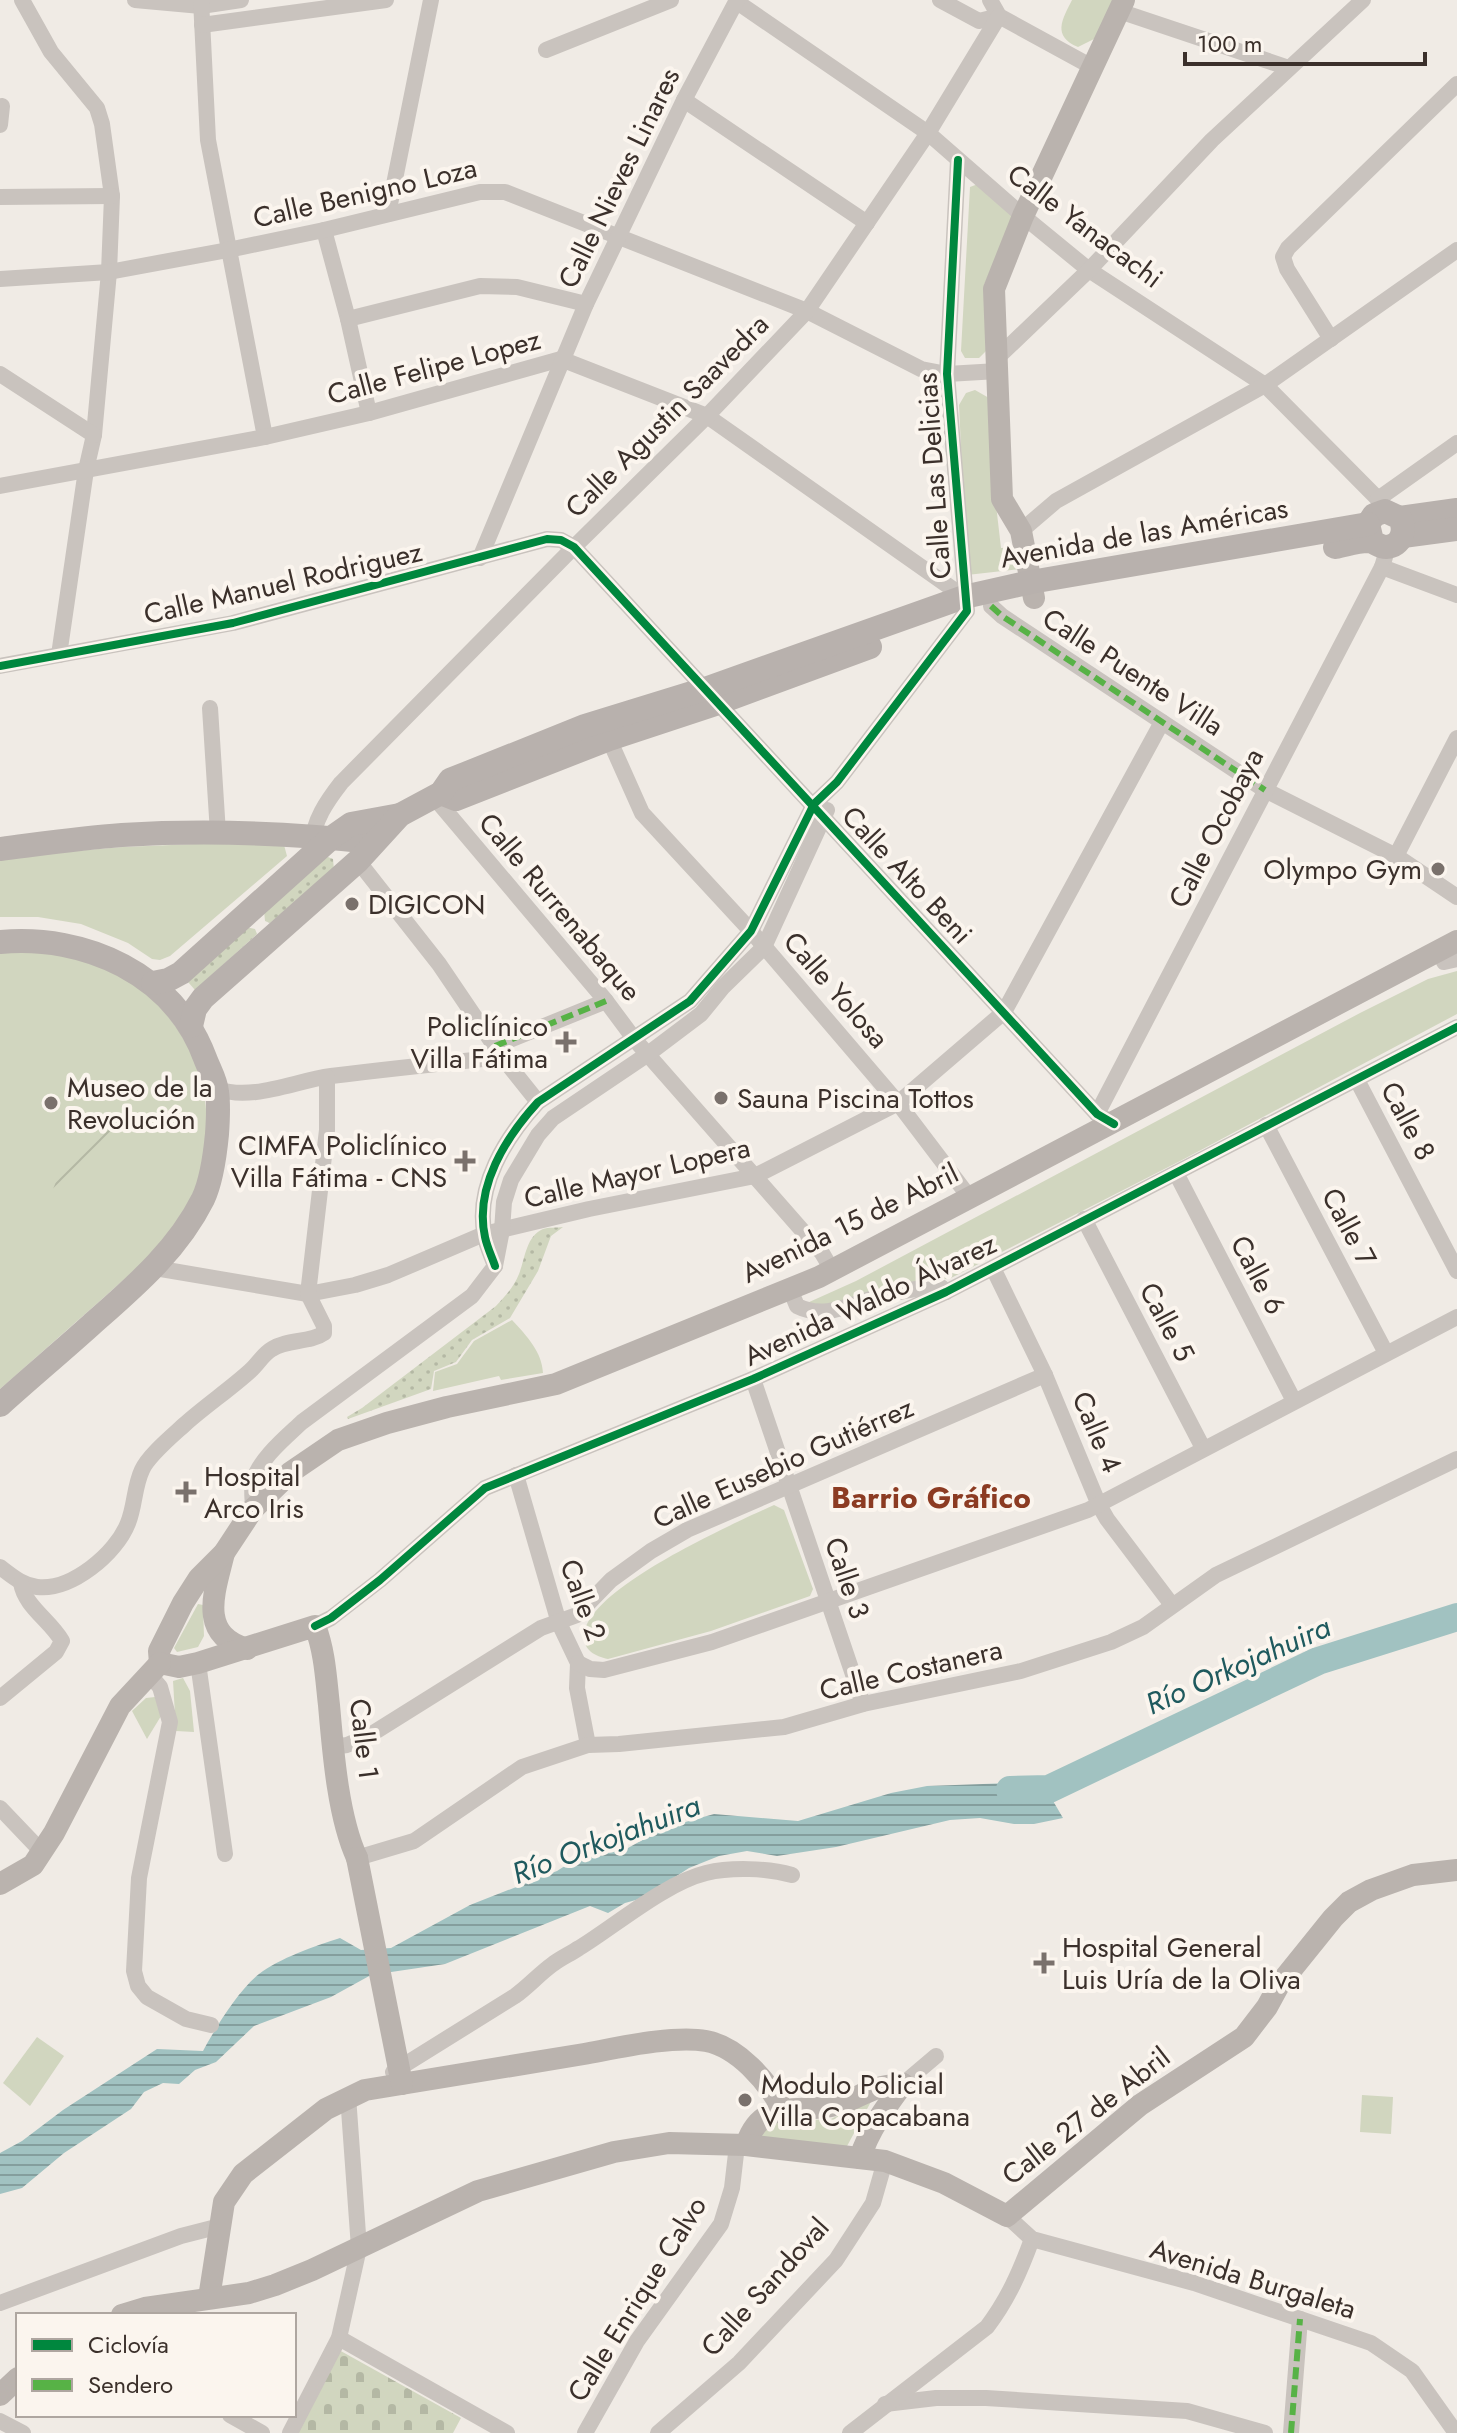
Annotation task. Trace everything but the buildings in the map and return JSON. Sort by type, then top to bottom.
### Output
[{"type":"main road","points":[[1032,590],[1021,531],[1002,499],[994,289],[1023,216],[1122,6]]},
{"type":"main road","name":"Avenida de las Américas","points":[[438,795],[456,799],[712,696],[965,604],[1384,530],[1457,510]]},
{"type":"main road","name":"Avenida de las Américas","points":[[1384,530],[1457,529]]},
{"type":"main road","name":"Avenida de las Américas","points":[[965,604],[991,606],[1032,590]]},
{"type":"main road","name":"Avenida de las Américas","points":[[400,815],[438,795],[450,780],[585,726],[712,696]]},
{"type":"main road","points":[[153,983],[181,973],[249,913],[317,839],[351,824],[400,815]]},
{"type":"main road","points":[[191,1026],[195,1009],[203,998],[365,852],[400,815]]},
{"type":"main road","points":[[0,832],[105,822],[218,826],[317,839],[365,852]]},
{"type":"main road","points":[[0,849],[218,826]]},
{"type":"main road","points":[[249,913],[272,938]]},
{"type":"main road","points":[[0,942],[65,943],[115,960],[153,983],[191,1026],[217,1089],[216,1151],[204,1196],[183,1233],[155,1268],[0,1405]]},
{"type":"main road","name":"Avenida 15 de Abril","points":[[224,1553],[253,1509],[291,1472],[338,1440],[432,1411],[556,1384],[790,1289],[970,1198],[1106,1119],[1451,951]]},
{"type":"main road","points":[[224,1553],[213,1599],[215,1623],[226,1640],[247,1649]]},
{"type":"main road","points":[[0,1884],[33,1865],[42,1852],[120,1706],[154,1668],[183,1603],[199,1578],[224,1553]]},
{"type":"main road","points":[[154,1668],[198,1663],[315,1626]]},
{"type":"main road","name":"Calle 1","points":[[315,1626],[321,1641],[332,1747],[349,1841],[357,1858],[402,2084]]},
{"type":"main road","name":"Calle 27 de Abril","points":[[1007,2216],[1140,2105],[1244,2037],[1279,1985],[1349,1902],[1371,1890],[1413,1875],[1457,1870]]},
{"type":"main road","points":[[209,2298],[224,2202],[243,2174],[326,2109],[356,2093],[631,2046],[690,2039],[724,2047],[759,2075],[782,2108]]},
{"type":"main road","points":[[742,2145],[760,2120],[782,2108],[825,2108],[879,2087],[903,2084]]},
{"type":"main road","points":[[860,2158],[866,2139],[903,2084]]},
{"type":"main road","points":[[129,2313],[249,2293],[275,2285],[478,2191],[614,2152],[669,2143],[742,2145],[885,2161],[944,2183],[1007,2216]]},
{"type":"main road","points":[[0,2395],[16,2380]]},
{"type":"street","points":[[22,0],[51,52],[97,108],[112,196],[109,272],[94,435],[86,470],[59,655]]},
{"type":"street","points":[[135,0],[201,3],[241,0]]},
{"type":"street","points":[[202,25],[386,0]]},
{"type":"street","points":[[388,214],[431,0]]},
{"type":"street","points":[[546,50],[671,0]]},
{"type":"street","points":[[940,0],[979,21],[999,16]]},
{"type":"street","points":[[990,0],[999,16],[1094,68]]},
{"type":"street","points":[[998,364],[1212,140],[1363,0]]},
{"type":"street","name":"Calle Nieves Linares","points":[[480,558],[561,359],[618,234],[737,1]]},
{"type":"street","name":"Calle Yanacachi","points":[[737,1],[928,133],[1089,270],[1265,385],[1384,530],[1457,595]]},
{"type":"street","points":[[201,3],[207,128],[265,437]]},
{"type":"street","points":[[1122,6],[1289,68]]},
{"type":"street","name":"Calle Agustin Saavedra","points":[[317,839],[328,800],[341,783],[707,416],[807,311],[928,133],[999,16]]},
{"type":"street","points":[[1331,339],[1287,269],[1283,257],[1288,248],[1457,84]]},
{"type":"street","points":[[684,100],[867,223]]},
{"type":"street","points":[[0,125],[2,106]]},
{"type":"street","name":"Calle Las Delicias","points":[[958,160],[947,374],[965,604]]},
{"type":"street","name":"Calle Benigno Loza","points":[[0,279],[109,272],[324,230],[495,191],[618,234],[807,311],[921,369],[947,374],[998,364]]},
{"type":"street","points":[[0,197],[112,196]]},
{"type":"street","points":[[324,230],[369,413]]},
{"type":"street","points":[[1021,531],[1056,501],[1265,385],[1457,250]]},
{"type":"street","points":[[348,319],[480,286],[517,287],[586,304]]},
{"type":"street","name":"Calle Felipe Lopez","points":[[0,486],[265,437],[369,413],[561,359],[707,416],[965,604]]},
{"type":"street","points":[[1,375],[94,435]]},
{"type":"street","name":"Calle Ocobaya","points":[[1106,1119],[1265,790],[1384,530],[1457,443]]},
{"type":"street","name":"Calle Manuel Rodriguez","points":[[0,666],[233,623],[547,539],[561,540],[574,547]]},
{"type":"street","name":"Calle Alto Beni","points":[[574,547],[1106,1119]]},
{"type":"street","points":[[495,1266],[484,1234],[488,1180],[502,1149],[521,1121],[538,1102],[690,1001],[751,931],[814,804],[837,782],[965,604]]},
{"type":"street","name":"Calle Puente Villa","points":[[991,606],[1265,790],[1396,856],[1457,897]]},
{"type":"street","points":[[210,708],[218,826]]},
{"type":"street","name":"Calle Mayor Lopera","points":[[155,1268],[308,1294],[355,1285],[388,1275],[484,1234],[589,1209],[755,1176],[898,1103],[1004,1012],[1162,722]]},
{"type":"street","points":[[1396,856],[1457,738]]},
{"type":"street","name":"Calle Yolosa","points":[[609,739],[642,813],[751,931],[898,1103],[970,1198]]},
{"type":"street","points":[[253,1509],[253,1483],[265,1461],[284,1439],[302,1422],[472,1296],[495,1266],[504,1202],[511,1180],[538,1135],[553,1118],[701,1014],[723,987],[764,947],[824,819],[837,782]]},
{"type":"street","name":"Calle Rurrenabaque","points":[[438,795],[635,1040],[822,1253],[832,1270]]},
{"type":"street","points":[[365,852],[499,1051],[538,1102]]},
{"type":"street","points":[[217,1089],[229,1093],[251,1093],[327,1077],[499,1051],[606,1001]]},
{"type":"street","name":"Avenida Waldo Álvarez","points":[[315,1626],[331,1618],[380,1580],[485,1488],[753,1379],[946,1292],[1266,1125],[1456,1031]]},
{"type":"street","points":[[0,1567],[21,1583],[39,1587],[52,1586],[84,1574],[114,1546],[128,1524],[143,1468],[182,1427],[250,1371],[271,1349],[324,1333],[324,1326],[308,1294],[327,1130],[327,1077]]},
{"type":"street","name":"Calle 8","points":[[1357,1080],[1457,1271]]},
{"type":"street","name":"Calle 7","points":[[1266,1125],[1386,1353]]},
{"type":"street","name":"Calle 6","points":[[1176,1173],[1294,1401]]},
{"type":"street","name":"Calle 5","points":[[1084,1219],[1203,1448]]},
{"type":"street","name":"Calle 4","points":[[993,1268],[1045,1375],[1099,1505],[1172,1605]]},
{"type":"street","points":[[790,1289],[797,1306],[816,1312],[933,1286],[941,1287],[946,1292]]},
{"type":"street","points":[[578,1663],[590,1669],[604,1670],[712,1642],[1099,1505],[1457,1317]]},
{"type":"street","name":"Calle Eusebio Gutiérrez","points":[[332,1747],[347,1745],[370,1735],[541,1628],[577,1615],[611,1580],[687,1530],[1045,1375]]},
{"type":"street","name":"Calle 3","points":[[753,1379],[863,1704]]},
{"type":"street","name":"Calle Costanera","points":[[357,1858],[414,1841],[522,1767],[588,1745],[784,1727],[863,1704],[1021,1671],[1111,1642],[1143,1627],[1216,1575],[1457,1459]]},
{"type":"street","name":"Calle 2","points":[[516,1475],[559,1623],[578,1663],[577,1688],[588,1745]]},
{"type":"street","points":[[0,1698],[56,1652],[62,1641],[29,1603],[21,1583]]},
{"type":"street","points":[[198,1663],[225,1854]]},
{"type":"street","points":[[154,1668],[170,1722],[139,1878],[134,1971],[138,1986],[147,1997],[186,2019],[211,2025]]},
{"type":"street","points":[[0,1808],[42,1852]]},
{"type":"street","points":[[290,2433],[339,2338],[359,2248],[356,2093],[503,2004],[532,1985],[550,1966],[659,1895],[706,1873],[760,1871],[792,1875]]},
{"type":"street","points":[[903,2084],[936,2056]]},
{"type":"street","name":"Calle Enrique Calvo","points":[[585,2433],[637,2341],[721,2224],[742,2145]]},
{"type":"street","name":"Calle Sandoval","points":[[658,2433],[739,2363],[836,2260],[873,2203],[885,2161]]},
{"type":"street","name":"Avenida Burgaleta","points":[[1007,2216],[1032,2239],[1194,2283],[1371,2343],[1412,2371],[1456,2433]]},
{"type":"street","points":[[0,2303],[181,2236],[220,2226]]},
{"type":"street","points":[[850,2433],[987,2327],[1018,2279],[1032,2239]]},
{"type":"street","points":[[1291,2433],[1300,2319]]},
{"type":"street","points":[[339,2338],[507,2433]]},
{"type":"street","points":[[885,2404],[936,2398],[986,2398],[1187,2411],[1265,2433]]},
{"type":"street","points":[[234,2417],[262,2433]]},
{"type":"street","points":[[0,2421],[23,2433]]},
{"type":"green space","points":[[1072,0],[1113,0],[1096,38],[1078,47],[1062,33],[1063,21]]},
{"type":"green space","points":[[978,184],[1011,213],[1012,221],[984,285],[986,351],[979,358],[965,358],[961,351],[970,187]]},
{"type":"green space","points":[[975,390],[989,398],[1001,548],[1017,547],[1021,569],[967,575],[959,405],[966,393]]},
{"type":"green space","points":[[269,841],[284,845],[287,856],[170,956],[160,960],[152,959],[128,943],[81,924],[38,917],[0,917],[0,857],[123,847]]},
{"type":"green space","points":[[323,858],[333,859],[334,870],[270,923],[265,921],[264,910]]},
{"type":"green space","points":[[246,927],[255,929],[257,934],[195,990],[188,982]]},
{"type":"green space","points":[[36,948],[80,960],[122,977],[147,995],[168,1016],[196,1066],[204,1094],[206,1152],[188,1207],[160,1245],[0,1389],[0,949]]},
{"type":"green space","points":[[1457,971],[1457,1014],[1184,1159],[951,1278],[910,1284],[835,1306],[807,1303],[856,1281],[1360,1013],[1428,979]]},
{"type":"green space","points":[[113,1123],[113,1133],[52,1192],[60,1171]]},
{"type":"green space","points":[[563,1227],[551,1236],[538,1271],[510,1318],[472,1340],[456,1362],[434,1371],[431,1389],[348,1419],[496,1306],[517,1279],[527,1248],[537,1232]]},
{"type":"green space","points":[[512,1320],[537,1351],[543,1373],[501,1380],[499,1376],[433,1391],[435,1372],[457,1364],[474,1341]]},
{"type":"green space","points":[[774,1505],[784,1510],[813,1589],[810,1596],[711,1631],[608,1659],[588,1649],[584,1636],[591,1618],[609,1598],[665,1560]]},
{"type":"green space","points":[[198,1604],[203,1605],[204,1636],[198,1647],[177,1652],[174,1648]]},
{"type":"green space","points":[[183,1678],[190,1691],[194,1732],[176,1731],[173,1681]]},
{"type":"green space","points":[[155,1697],[161,1716],[147,1739],[132,1711],[146,1698]]},
{"type":"green space","points":[[37,2037],[64,2056],[30,2106],[3,2083]]},
{"type":"green space","points":[[1362,2095],[1393,2097],[1391,2134],[1360,2132]]},
{"type":"green space","points":[[873,2098],[846,2148],[765,2140],[761,2135],[769,2122],[831,2119]]},
{"type":"green space","points":[[339,2350],[461,2418],[453,2433],[296,2433]]},
{"type":"water","points":[[1042,1782],[1063,1818],[1034,1824],[980,1818],[950,1820],[836,1847],[777,1856],[747,1851],[719,1856],[689,1868],[643,1898],[625,1903],[608,1913],[590,1906],[445,1964],[371,1975],[331,1997],[254,2026],[216,2062],[195,2070],[179,2084],[163,2083],[144,2092],[131,2109],[64,2153],[22,2188],[0,2194],[0,2153],[157,2049],[203,2051],[228,2010],[251,1981],[276,1963],[309,1949],[340,1938],[361,1950],[391,1948],[470,1905],[557,1871],[585,1853],[628,1848],[664,1828],[714,1814],[798,1821],[891,1793],[927,1786]]},
{"type":"waterway","name":"Río Orkojahuira","points":[[1010,1790],[1049,1789],[1318,1661],[1457,1617]]},
{"type":"marked path","points":[[991,606],[1265,790]]},
{"type":"marked path","points":[[495,1046],[606,1001]]},
{"type":"marked path","points":[[1291,2433],[1300,2319]]},
{"type":"cycle path","points":[[495,1266],[485,1237],[484,1200],[495,1164],[515,1131],[538,1102],[690,1001],[751,931],[814,804],[837,782],[967,611],[947,374],[958,160]]},
{"type":"cycle path","points":[[0,666],[233,623],[547,539],[561,540],[574,547],[1097,1114],[1114,1124]]},
{"type":"cycle path","points":[[315,1626],[331,1618],[380,1580],[485,1488],[753,1379],[946,1292],[1457,1027]]},
{"type":"place","name":"Olympo Gym","points":[[1438,869]]},
{"type":"place","name":"DIGICON","points":[[352,904]]},
{"type":"place","name":"Policlínico Villa Fátima","points":[[566,1042]]},
{"type":"place","name":"Sauna Piscina Tottos","points":[[721,1098]]},
{"type":"place","name":"Museo de la Revolución","points":[[51,1103]]},
{"type":"place","name":"CIMFA Policlínico Villa Fátima - CNS","points":[[465,1161]]},
{"type":"place","name":"Hospital Arco Iris","points":[[186,1492]]},
{"type":"place","name":"Hospital General Luis Uría de la Oliva","points":[[1044,1963]]},
{"type":"place","name":"Modulo Policial Villa Copacabana","points":[[745,2100]]},
{"type":"district","name":"Barrio Gráfico","points":[[931,1497]]}]
